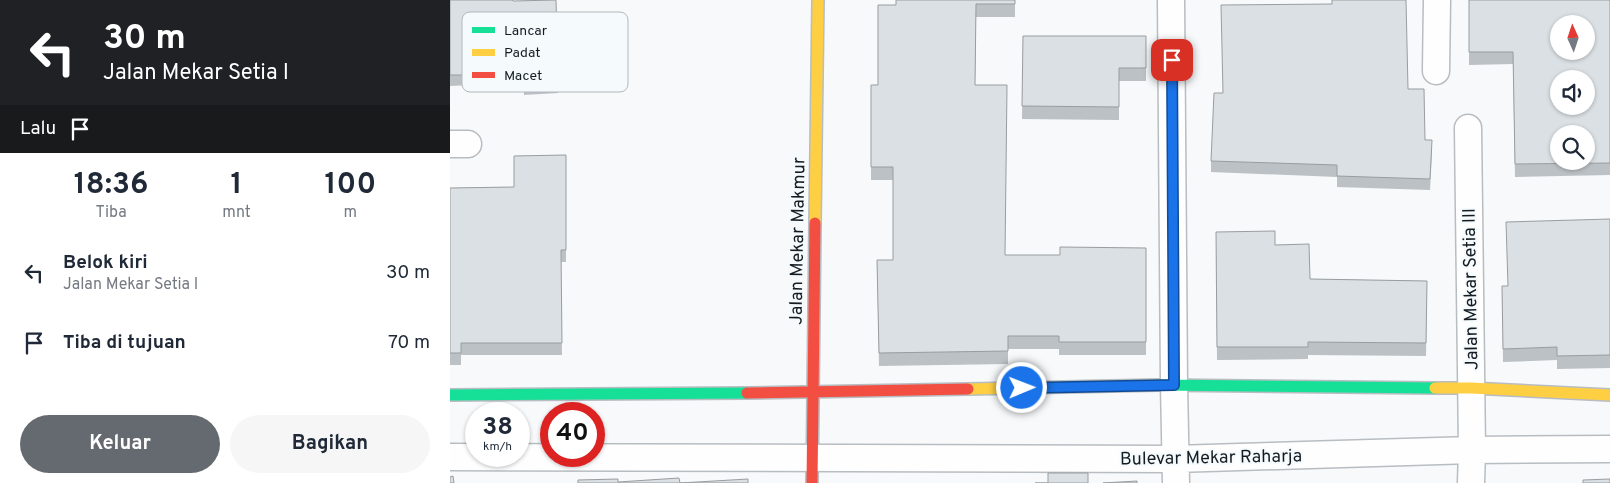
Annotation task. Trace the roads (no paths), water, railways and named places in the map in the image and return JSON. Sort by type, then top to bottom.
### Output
[{"type":"street","name":"Jalan Mekar Makmur","points":[[812,483],[818,0]]},
{"type":"street","points":[[1172,0],[1176,471]]},
{"type":"street","points":[[1436,71],[1437,0]]},
{"type":"street","name":"Jalan Mekar Setia III","points":[[1468,128],[1471,483]]},
{"type":"street","points":[[450,395],[813,392],[1174,385],[1471,388],[1610,395]]},
{"type":"street","name":"Bulevar Mekar Raharja","points":[[450,456],[812,457],[1176,471],[1472,450],[1610,449]]}]
